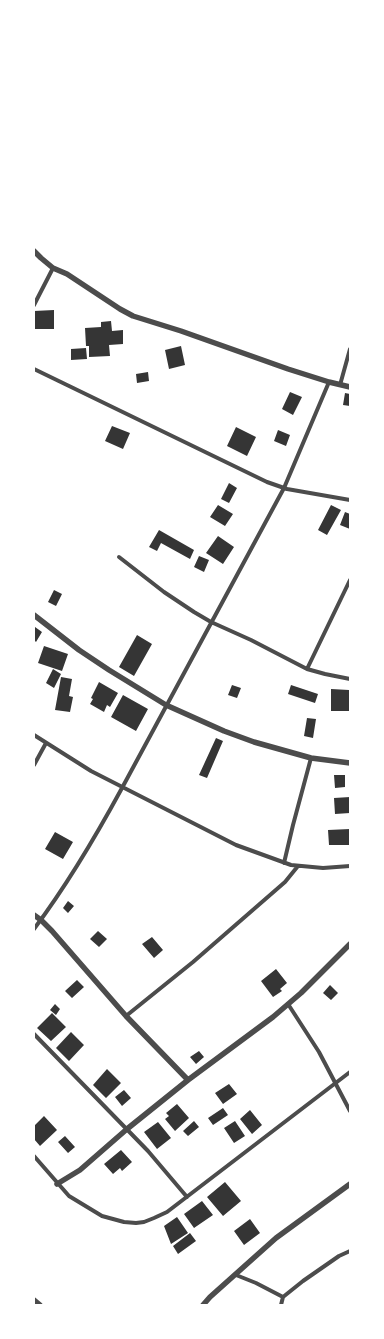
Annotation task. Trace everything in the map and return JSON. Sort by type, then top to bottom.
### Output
[{"type":"street","points":[[34,250],[53,268],[67,274],[120,309],[134,316],[329,382],[350,387]]},
{"type":"street","points":[[34,305],[53,268]]},
{"type":"street","points":[[340,385],[350,349]]},
{"type":"street","points":[[34,369],[256,477],[284,488],[350,500]]},
{"type":"street","points":[[34,929],[65,884],[109,813],[284,488],[329,382]]},
{"type":"street","points":[[119,557],[164,592],[211,622],[251,640],[307,669],[350,679]]},
{"type":"street","points":[[307,669],[350,580]]},
{"type":"street","points":[[344,591],[350,594]]},
{"type":"street","points":[[34,616],[103,666],[166,705],[254,742],[311,758],[350,763]]},
{"type":"street","points":[[34,735],[80,766],[236,845],[284,863],[298,866],[323,868],[350,866]]},
{"type":"street","points":[[34,765],[46,743]]},
{"type":"street","points":[[284,863],[311,758]]},
{"type":"street","points":[[126,1016],[204,952],[285,882],[298,866]]},
{"type":"street","points":[[34,915],[52,931],[126,1016],[188,1080]]},
{"type":"street","points":[[57,1184],[80,1170],[127,1129],[188,1080],[273,1017],[318,977],[350,944]]},
{"type":"street","points":[[288,1004],[319,1052],[350,1111]]},
{"type":"street","points":[[34,1034],[148,1151],[187,1197]]},
{"type":"street","points":[[34,1156],[69,1196],[102,1216],[124,1222],[144,1222],[166,1212],[187,1197],[350,1072]]},
{"type":"street","points":[[203,1305],[276,1238],[350,1184]]},
{"type":"street","points":[[282,1305],[283,1297],[327,1265],[350,1251]]},
{"type":"street","points":[[236,1275],[256,1283],[283,1297]]},
{"type":"street","points":[[34,1300],[40,1305]]},
{"type":"building","points":[[54,310],[54,329],[35,329],[34,311]]},
{"type":"building","points":[[111,321],[112,331],[123,330],[123,344],[109,345],[110,356],[89,357],[89,346],[86,346],[85,328],[101,327],[101,322]]},
{"type":"building","points":[[181,346],[185,365],[169,369],[165,350]]},
{"type":"building","points":[[86,348],[87,359],[71,360],[71,349]]},
{"type":"building","points":[[148,372],[149,381],[137,383],[136,374]]},
{"type":"building","points":[[290,392],[302,397],[293,415],[282,409]]},
{"type":"building","points":[[345,393],[350,394],[350,406],[343,405]]},
{"type":"building","points":[[112,426],[130,433],[123,449],[105,441]]},
{"type":"building","points":[[236,427],[256,437],[247,456],[227,446]]},
{"type":"building","points":[[278,430],[290,435],[286,446],[274,441]]},
{"type":"building","points":[[229,483],[237,488],[229,503],[221,499]]},
{"type":"building","points":[[218,505],[233,514],[225,526],[210,517]]},
{"type":"building","points":[[331,505],[341,510],[327,535],[318,530]]},
{"type":"building","points":[[345,512],[350,514],[350,529],[340,525]]},
{"type":"building","points":[[159,530],[194,550],[190,559],[161,543],[157,551],[149,547]]},
{"type":"building","points":[[218,536],[234,547],[223,564],[206,553]]},
{"type":"building","points":[[199,556],[209,560],[204,572],[194,567]]},
{"type":"building","points":[[54,590],[62,594],[56,606],[48,602]]},
{"type":"building","points":[[35,627],[42,632],[36,642],[34,640]]},
{"type":"building","points":[[137,635],[152,644],[134,676],[119,667]]},
{"type":"building","points":[[44,646],[68,654],[62,671],[38,663]]},
{"type":"building","points":[[53,669],[61,674],[54,688],[46,683]]},
{"type":"building","points":[[61,677],[72,679],[69,696],[73,697],[70,712],[55,710]]},
{"type":"building","points":[[99,682],[118,693],[110,707],[107,705],[104,712],[90,704],[93,699],[91,698]]},
{"type":"building","points":[[232,685],[241,688],[237,698],[228,695]]},
{"type":"building","points":[[291,685],[318,694],[315,703],[288,694]]},
{"type":"building","points":[[331,689],[349,690],[349,711],[331,711]]},
{"type":"building","points":[[123,695],[148,709],[136,731],[111,717]]},
{"type":"building","points":[[307,718],[316,719],[313,738],[304,736]]},
{"type":"building","points":[[216,738],[223,741],[207,778],[199,775]]},
{"type":"building","points":[[334,775],[345,775],[345,787],[335,788]]},
{"type":"building","points":[[350,797],[350,813],[335,814],[334,798]]},
{"type":"building","points":[[350,829],[350,845],[329,845],[328,830]]},
{"type":"building","points":[[55,832],[73,842],[63,859],[45,849]]},
{"type":"building","points":[[68,901],[74,906],[68,913],[63,908]]},
{"type":"building","points":[[98,931],[107,939],[99,947],[90,939]]},
{"type":"building","points":[[152,937],[163,950],[154,958],[142,944]]},
{"type":"building","points":[[276,969],[287,983],[280,989],[282,991],[273,997],[261,981]]},
{"type":"building","points":[[77,980],[84,987],[72,998],[65,991]]},
{"type":"building","points":[[330,985],[338,993],[331,1000],[323,993]]},
{"type":"building","points":[[55,1004],[60,1009],[56,1015],[50,1010]]},
{"type":"building","points":[[52,1013],[66,1027],[51,1041],[37,1028]]},
{"type":"building","points":[[71,1032],[84,1045],[69,1061],[56,1048]]},
{"type":"building","points":[[199,1051],[204,1057],[196,1064],[190,1057]]},
{"type":"building","points":[[107,1069],[121,1083],[106,1098],[93,1085]]},
{"type":"building","points":[[229,1084],[237,1094],[223,1104],[215,1093]]},
{"type":"building","points":[[124,1090],[131,1098],[122,1106],[115,1097]]},
{"type":"building","points":[[177,1104],[189,1118],[175,1131],[165,1119],[169,1116],[166,1113]]},
{"type":"building","points":[[223,1108],[228,1115],[213,1125],[208,1118]]},
{"type":"building","points":[[250,1110],[262,1125],[252,1134],[240,1119]]},
{"type":"building","points":[[44,1116],[57,1130],[40,1146],[34,1139],[34,1126]]},
{"type":"building","points":[[194,1121],[199,1127],[188,1136],[183,1131]]},
{"type":"building","points":[[235,1121],[245,1136],[234,1143],[224,1128]]},
{"type":"building","points":[[158,1122],[171,1138],[157,1149],[144,1132]]},
{"type":"building","points":[[65,1136],[75,1147],[68,1153],[58,1142]]},
{"type":"building","points":[[121,1150],[132,1162],[122,1171],[120,1168],[113,1174],[104,1164]]},
{"type":"building","points":[[225,1182],[241,1201],[223,1216],[207,1197]]},
{"type":"building","points":[[202,1201],[213,1215],[194,1228],[184,1214]]},
{"type":"building","points":[[177,1217],[188,1233],[171,1244],[164,1226]]},
{"type":"building","points":[[250,1219],[260,1233],[244,1245],[234,1231]]},
{"type":"building","points":[[190,1233],[196,1241],[178,1254],[173,1246]]}]
